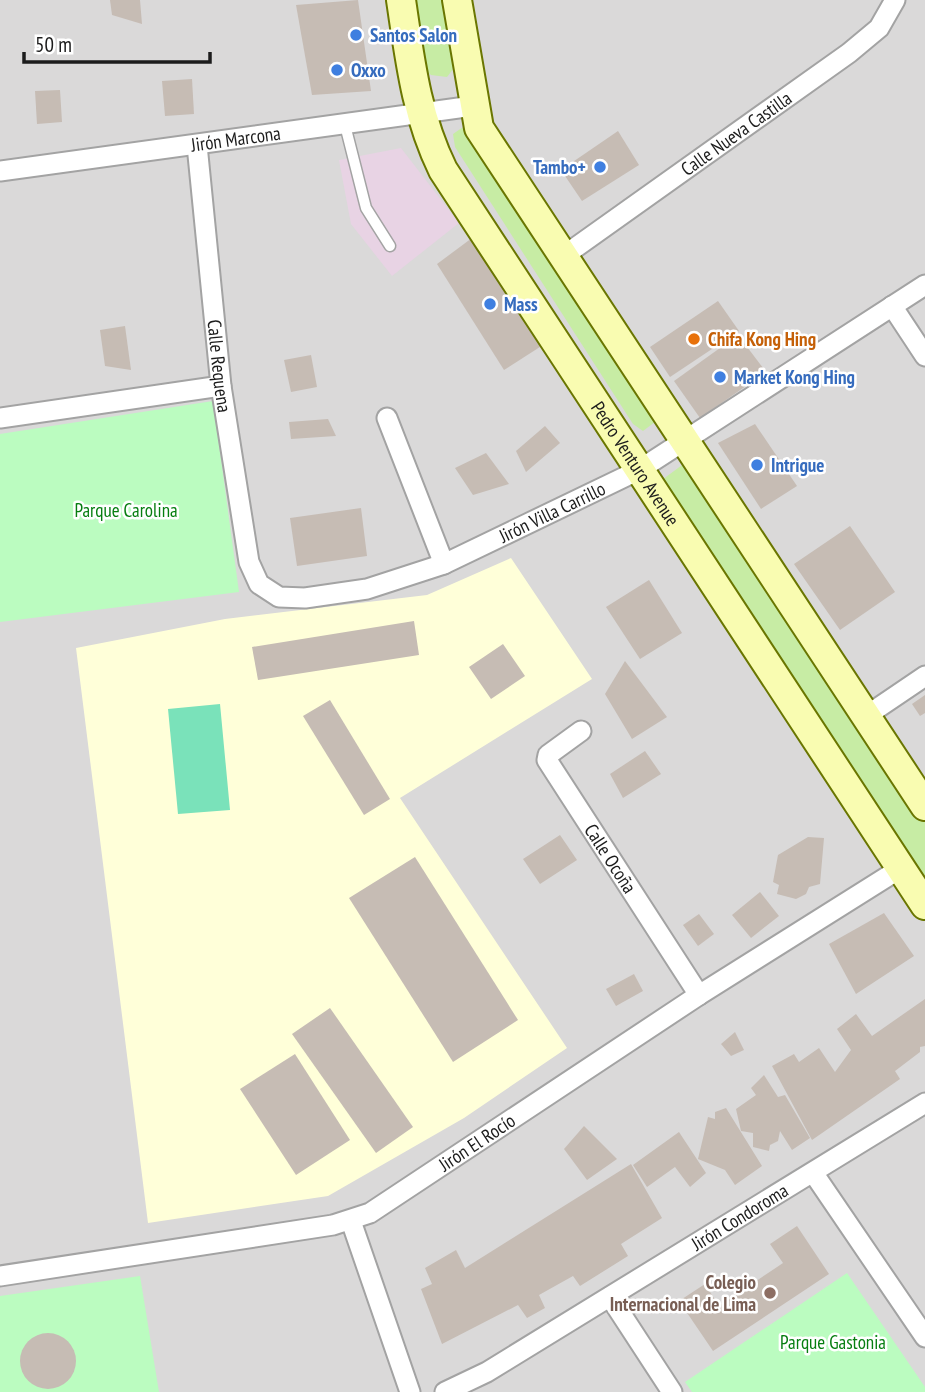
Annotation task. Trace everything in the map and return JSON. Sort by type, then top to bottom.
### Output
[{"type":"main road","name":"Pedro Venturo Avenue","points":[[401,0],[420,114],[443,170],[925,905]]},
{"type":"main road","points":[[457,0],[473,106],[479,128],[687,440],[925,806]]},
{"type":"street","name":"Calle Nueva Castilla","points":[[565,255],[849,53],[879,28],[895,0]]},
{"type":"street","name":"Jirón Marcona","points":[[0,172],[473,106]]},
{"type":"street","name":"Calle Requena","points":[[197,145],[220,386],[249,562],[259,584]]},
{"type":"street","name":"Jirón Villa Carrillo","points":[[259,584],[279,597],[305,598],[367,589],[444,564],[639,470],[925,285]]},
{"type":"street","points":[[892,306],[925,356]]},
{"type":"street","points":[[0,418],[220,386]]},
{"type":"street","points":[[387,418],[444,564]]},
{"type":"street","points":[[866,716],[925,677]]},
{"type":"street","name":"Calle Ocoña","points":[[581,731],[548,755],[547,760],[699,995]]},
{"type":"street","name":"Jirón El Rocío","points":[[0,1276],[351,1221],[370,1213],[699,995],[901,868]]},
{"type":"street","name":"Jirón Condoroma","points":[[445,1392],[487,1373],[814,1174],[925,1103]]},
{"type":"street","points":[[814,1174],[925,1337]]},
{"type":"street","points":[[351,1221],[410,1392]]},
{"type":"street","points":[[610,1297],[672,1392]]},
{"type":"lane","points":[[345,125],[366,208],[390,246]]},
{"type":"shaded area","points":[[0,0],[925,0],[925,1392],[0,1392]]},
{"type":"shaded area","points":[[401,148],[459,223],[392,276],[351,224],[339,160]]},
{"type":"shaded area","points":[[511,558],[592,679],[400,798],[567,1048],[464,1118],[328,1196],[148,1223],[76,648],[225,619],[427,595]]},
{"type":"green space","points":[[413,0],[446,0],[454,68],[447,77],[431,75],[424,69]]},
{"type":"green space","points":[[466,125],[659,419],[643,431],[633,424],[455,147],[453,134]]},
{"type":"green space","name":"Parque Carolina","points":[[213,401],[239,592],[0,622],[0,434]]},
{"type":"green space","points":[[693,457],[925,818],[925,897],[655,485]]},
{"type":"green space","points":[[220,704],[230,810],[178,814],[168,709]]},
{"type":"green space","name":"Parque Gastonia","points":[[847,1273],[925,1387],[925,1392],[692,1392],[685,1382]]},
{"type":"green space","points":[[140,1276],[159,1392],[0,1392],[0,1296]]},
{"type":"building","points":[[110,0],[140,0],[142,24],[112,15]]},
{"type":"building","points":[[358,0],[371,91],[312,95],[296,5]]},
{"type":"building","points":[[192,79],[194,114],[165,116],[162,81]]},
{"type":"building","points":[[60,90],[62,122],[37,124],[35,91]]},
{"type":"building","name":"Tambo+","points":[[618,131],[639,165],[582,201],[561,170]]},
{"type":"building","name":"Mass","points":[[472,238],[543,345],[504,370],[437,264]]},
{"type":"building","name":"Chifa Kong Hing","points":[[718,301],[739,331],[670,377],[650,347]]},
{"type":"building","points":[[125,326],[131,370],[105,366],[100,330]]},
{"type":"building","name":"Market Kong Hing","points":[[738,335],[766,372],[700,418],[674,381]]},
{"type":"building","points":[[311,355],[317,387],[291,392],[284,360]]},
{"type":"building","points":[[328,419],[336,436],[291,439],[289,422]]},
{"type":"building","name":"Intrigue","points":[[755,424],[797,486],[761,509],[718,443]]},
{"type":"building","points":[[545,426],[560,443],[526,472],[516,451]]},
{"type":"building","points":[[486,453],[509,484],[473,495],[455,468]]},
{"type":"building","points":[[361,508],[367,556],[297,566],[290,518]]},
{"type":"building","points":[[850,526],[895,592],[840,630],[794,564]]},
{"type":"building","points":[[649,580],[682,633],[640,659],[606,607]]},
{"type":"building","points":[[414,621],[419,655],[258,680],[252,647]]},
{"type":"building","points":[[503,644],[525,676],[491,699],[469,667]]},
{"type":"building","points":[[625,661],[667,717],[632,739],[605,694]]},
{"type":"building","points":[[925,695],[925,713],[920,716],[912,704]]},
{"type":"building","points":[[330,700],[390,799],[364,815],[303,716]]},
{"type":"building","points":[[645,751],[661,774],[623,798],[610,774]]},
{"type":"building","points":[[560,835],[577,860],[540,884],[523,859]]},
{"type":"building","points":[[808,837],[824,838],[820,884],[809,887],[806,894],[796,899],[777,894],[779,885],[773,882],[778,855]]},
{"type":"building","points":[[415,857],[518,1020],[453,1062],[349,898]]},
{"type":"building","points":[[760,892],[779,916],[751,938],[732,915]]},
{"type":"building","points":[[884,913],[914,956],[856,994],[829,944]]},
{"type":"building","points":[[699,914],[714,934],[698,946],[683,925]]},
{"type":"building","points":[[634,974],[643,991],[616,1006],[606,989]]},
{"type":"building","points":[[925,999],[925,1046],[920,1047],[920,1052],[895,1071],[900,1079],[812,1140],[772,1066],[794,1054],[799,1062],[819,1048],[835,1072],[851,1050],[837,1029],[856,1014],[872,1036]]},
{"type":"building","points":[[330,1008],[413,1127],[376,1153],[292,1034]]},
{"type":"building","points":[[735,1032],[744,1050],[731,1056],[721,1044]]},
{"type":"building","points":[[295,1054],[350,1140],[296,1175],[240,1089]]},
{"type":"building","points":[[764,1075],[778,1097],[785,1095],[810,1138],[792,1150],[780,1131],[778,1141],[770,1145],[769,1151],[753,1147],[753,1133],[741,1131],[736,1109],[756,1095],[751,1088]]},
{"type":"building","points":[[726,1108],[762,1166],[735,1185],[725,1170],[698,1159],[708,1117],[715,1119],[715,1112]]},
{"type":"building","points":[[584,1126],[617,1159],[587,1180],[564,1149]]},
{"type":"building","points":[[679,1132],[706,1173],[690,1187],[675,1167],[647,1187],[633,1165]]},
{"type":"building","points":[[631,1164],[662,1218],[621,1244],[628,1256],[580,1286],[573,1276],[539,1295],[545,1308],[527,1318],[518,1305],[442,1344],[421,1289],[432,1284],[425,1268],[456,1250],[465,1268]]},
{"type":"building","name":"Colegio Internacional de Lima","points":[[797,1226],[829,1274],[713,1351],[679,1301],[705,1284],[719,1306],[783,1263],[770,1244]]},
{"type":"building","points":[[43,1333],[53,1333],[68,1341],[74,1350],[74,1372],[68,1381],[53,1389],[43,1389],[25,1377],[20,1366],[20,1356],[32,1338]]},
{"type":"place","name":"Santos Salon","points":[[356,35]]},
{"type":"place","name":"Oxxo","points":[[337,70]]},
{"type":"place","name":"Tambo+","points":[[600,167]]},
{"type":"place","name":"Mass","points":[[490,304]]},
{"type":"place","name":"Chifa Kong Hing","points":[[694,339]]},
{"type":"place","name":"Market Kong Hing","points":[[720,377]]},
{"type":"place","name":"Intrigue","points":[[757,465]]},
{"type":"place","name":"Colegio Internacional de Lima","points":[[770,1293]]}]
